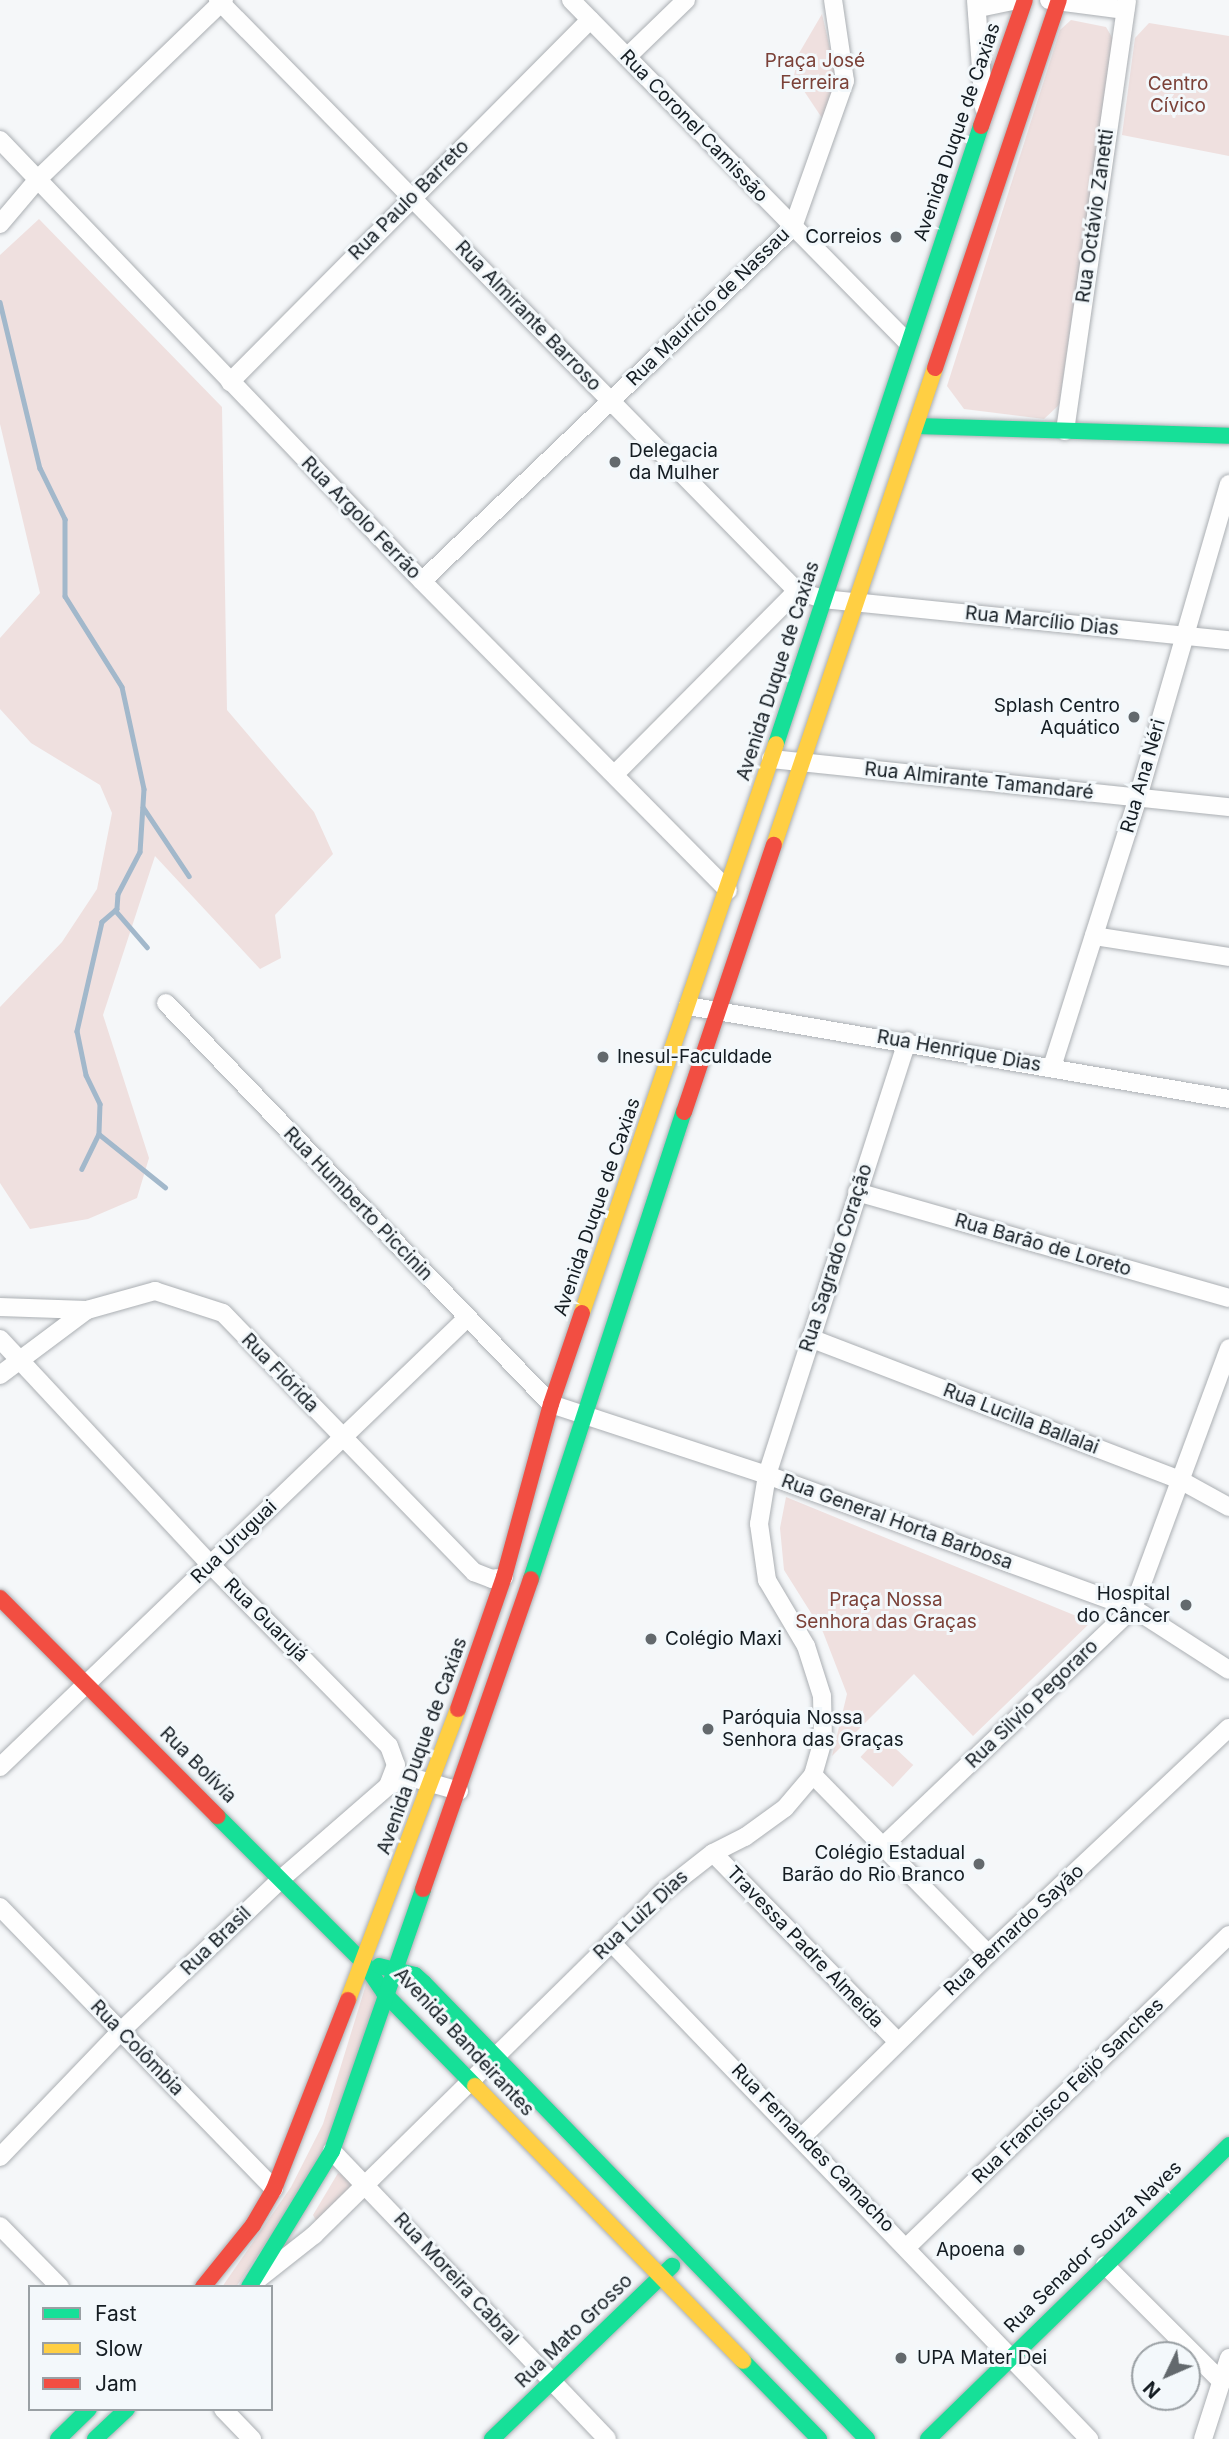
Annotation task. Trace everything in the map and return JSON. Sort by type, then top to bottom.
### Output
[{"type":"main road","name":"Avenida Duque de Caxias","points":[[204,2285],[253,2225],[274,2189],[432,1783],[504,1577],[551,1404],[728,890],[907,342],[1025,0]]},
{"type":"main road","points":[[250,2285],[332,2151],[384,1993],[530,1583],[582,1415],[953,319],[1055,1]]},
{"type":"main road","points":[[919,307],[953,319]]},
{"type":"main road","points":[[917,426],[1229,436]]},
{"type":"main road","points":[[850,516],[881,528]]},
{"type":"main road","points":[[754,812],[771,827],[769,863]]},
{"type":"main road","points":[[641,1145],[626,1222],[629,1230],[643,1238]]},
{"type":"main road","points":[[504,1577],[519,1575],[530,1583]]},
{"type":"main road","points":[[497,1596],[508,1606],[522,1605]]},
{"type":"main road","name":"Rua Bolívia","points":[[0,1598],[364,1963]]},
{"type":"main road","name":"Avenida Bandeirantes","points":[[364,1963],[393,1969],[424,1983],[867,2439]]},
{"type":"main road","name":"Avenida Bandeirantes","points":[[364,1963],[384,1993],[819,2439]]},
{"type":"main road","name":"Rua Senador Souza Naves","points":[[928,2439],[1229,2145]]},
{"type":"main road","name":"Rua Mato Grosso","points":[[492,2439],[685,2253]]},
{"type":"main road","points":[[58,2439],[87,2411]]},
{"type":"main road","points":[[95,2439],[125,2411]]},
{"type":"street","name":"Rua Coronel Camissão","points":[[571,0],[907,342]]},
{"type":"street","points":[[626,57],[686,0]]},
{"type":"street","name":"Rua Maurício de Nassau","points":[[422,581],[793,227],[845,81],[833,0]]},
{"type":"street","points":[[985,116],[977,4],[1016,0]]},
{"type":"street","points":[[0,224],[38,179],[221,1]]},
{"type":"street","name":"Rua Almirante Barroso","points":[[221,1],[413,194],[609,401],[797,590],[824,599],[855,602]]},
{"type":"street","points":[[1055,1],[1126,5]]},
{"type":"street","name":"Rua Octávio Zanetti","points":[[1065,431],[1126,5]]},
{"type":"street","name":"Rua Paulo Barreto","points":[[230,382],[413,194],[590,20]]},
{"type":"street","name":"Rua Argolo Ferrão","points":[[0,140],[422,581],[728,890]]},
{"type":"street","name":"Rua Ana Néri","points":[[1052,1067],[1138,797],[1229,484]]},
{"type":"street","points":[[615,774],[797,590]]},
{"type":"street","name":"Rua Marcílio Dias","points":[[855,602],[1229,640]]},
{"type":"street","name":"Rua Almirante Tamandaré","points":[[771,759],[1229,807]]},
{"type":"street","points":[[1094,936],[1229,957]]},
{"type":"street","name":"Rua Humberto Piccinin","points":[[166,1003],[551,1404]]},
{"type":"street","name":"Rua Henrique Dias","points":[[688,1006],[907,1041],[1229,1099]]},
{"type":"street","name":"Rua Sagrado Coração","points":[[767,1475],[907,1041]]},
{"type":"street","name":"Rua Barão de Loreto","points":[[858,1192],[1229,1298]]},
{"type":"street","name":"Rua Flórida","points":[[0,1375],[17,1358],[87,1310],[155,1291],[223,1313],[474,1572],[492,1578],[504,1577]]},
{"type":"street","points":[[0,1307],[87,1310]]},
{"type":"street","name":"Rua Uruguai","points":[[0,1767],[468,1318]]},
{"type":"street","name":"Rua Lucilla Ballalai","points":[[810,1338],[1180,1480],[1229,1507]]},
{"type":"street","name":"Rua Guarujá","points":[[0,1339],[210,1564],[389,1746],[396,1765],[388,1786]]},
{"type":"street","name":"Rua Silvio Pegoraro","points":[[883,1846],[1133,1608],[1229,1348]]},
{"type":"street","name":"Rua General Horta Barbosa","points":[[551,1404],[767,1475],[1133,1608],[1229,1670]]},
{"type":"street","name":"Rua Luiz Dias","points":[[251,2285],[286,2262],[663,1892],[713,1853],[744,1837],[785,1808],[813,1775],[823,1740],[822,1696],[806,1646],[767,1580],[759,1524],[767,1475]]},
{"type":"street","name":"Rua Bernardo Sayão","points":[[802,2137],[988,1954],[1229,1728]]},
{"type":"street","points":[[813,1775],[988,1954]]},
{"type":"street","points":[[388,1786],[406,1777],[458,1791]]},
{"type":"street","name":"Rua Brasil","points":[[0,2157],[121,2031],[281,1878],[388,1786]]},
{"type":"street","name":"Travessa Padre Almeida","points":[[713,1853],[897,2042]]},
{"type":"street","name":"Rua Colômbia","points":[[0,1907],[274,2189]]},
{"type":"street","name":"Rua Francisco Feijó Sanches","points":[[908,2246],[1229,1935]]},
{"type":"street","name":"Rua Fernandes Camacho","points":[[611,1942],[908,2246],[1009,2359],[1089,2439]]},
{"type":"street","name":"Rua Moreira Cabral","points":[[332,2151],[607,2439]]},
{"type":"street","points":[[0,2226],[58,2285]]},
{"type":"street","points":[[1105,2265],[1222,2382]]},
{"type":"street","points":[[1203,2439],[1229,2358]]},
{"type":"street","points":[[225,2411],[252,2439]]},
{"type":"green space","name":"Praça José Ferreira","points":[[822,14],[837,79],[822,118],[794,76],[798,55]]},
{"type":"green space","points":[[1071,20],[1106,27],[1113,39],[1059,405],[1044,419],[964,409],[947,386],[1060,30]]},
{"type":"green space","name":"Centro Cívico","points":[[1149,23],[1229,36],[1229,156],[1122,135],[1135,38]]},
{"type":"green space","points":[[39,219],[222,407],[227,710],[314,812],[333,854],[275,915],[281,958],[260,969],[155,856],[103,1015],[149,1158],[137,1198],[88,1219],[30,1229],[0,1183],[0,1007],[62,942],[97,889],[112,813],[100,785],[31,743],[0,709],[0,638],[40,593],[0,424],[0,255]]},
{"type":"green space","name":"Praça Nossa Senhora das Graças","points":[[786,1497],[1091,1622],[973,1736],[914,1674],[832,1756],[847,1694],[823,1632],[784,1570],[780,1528]]},
{"type":"green space","points":[[881,1735],[913,1765],[893,1787],[861,1757]]},
{"type":"green space","points":[[368,1978],[380,1995],[321,2163],[237,2285],[223,2285],[291,2187],[323,2124]]},
{"type":"green space","points":[[338,2173],[348,2177],[354,2187],[317,2222],[313,2215]]},
{"type":"waterway","points":[[0,302],[40,468],[65,519],[65,596],[122,687],[144,789],[140,852],[118,894],[117,909],[102,922],[77,1031],[86,1075],[100,1104],[99,1134],[82,1169]]},
{"type":"waterway","points":[[143,807],[189,876]]},
{"type":"waterway","points":[[115,910],[147,947]]},
{"type":"waterway","points":[[99,1134],[165,1187]]},
{"type":"traffic: fast","points":[[776,744],[981,126]]},
{"type":"traffic: fast","points":[[917,426],[1229,436]]},
{"type":"traffic: fast","points":[[531,1579],[684,1112]]},
{"type":"traffic: fast","points":[[217,1816],[364,1963],[384,1993],[475,2086]]},
{"type":"traffic: fast","points":[[250,2285],[332,2151],[423,1889]]},
{"type":"traffic: fast","points":[[379,1966],[415,1975],[424,1983],[867,2439]]},
{"type":"traffic: fast","points":[[928,2439],[1229,2145]]},
{"type":"traffic: fast","points":[[492,2439],[672,2266]]},
{"type":"traffic: fast","points":[[743,2361],[819,2439]]},
{"type":"traffic: fast","points":[[58,2439],[87,2411]]},
{"type":"traffic: fast","points":[[95,2439],[125,2411]]},
{"type":"traffic: slow","points":[[774,845],[935,368]]},
{"type":"traffic: slow","points":[[582,1313],[776,744]]},
{"type":"traffic: slow","points":[[348,2000],[458,1709]]},
{"type":"traffic: slow","points":[[475,2086],[743,2361]]},
{"type":"traffic: jam","points":[[981,126],[1025,0]]},
{"type":"traffic: jam","points":[[935,368],[1059,0]]},
{"type":"traffic: jam","points":[[684,1112],[774,845]]},
{"type":"traffic: jam","points":[[458,1709],[504,1577],[551,1404],[582,1313]]},
{"type":"traffic: jam","points":[[423,1889],[531,1579]]},
{"type":"traffic: jam","points":[[0,1598],[217,1816]]},
{"type":"traffic: jam","points":[[205,2285],[253,2225],[274,2189],[348,2000]]},
{"type":"place","name":"Correios","points":[[896,237]]},
{"type":"place","name":"Delegacia da Mulher","points":[[615,462]]},
{"type":"place","name":"Splash Centro Aquático","points":[[1134,717]]},
{"type":"place","name":"Inesul-Faculdade","points":[[603,1057]]},
{"type":"place","name":"Hospital do Câncer","points":[[1186,1605]]},
{"type":"place","name":"Colégio Maxi","points":[[651,1639]]},
{"type":"place","name":"Paróquia Nossa Senhora das Graças","points":[[708,1729]]},
{"type":"place","name":"Colégio Estadual Barão do Rio Branco","points":[[979,1864]]},
{"type":"place","name":"Apoena","points":[[1019,2250]]},
{"type":"place","name":"UPA Mater Dei","points":[[901,2358]]}]
